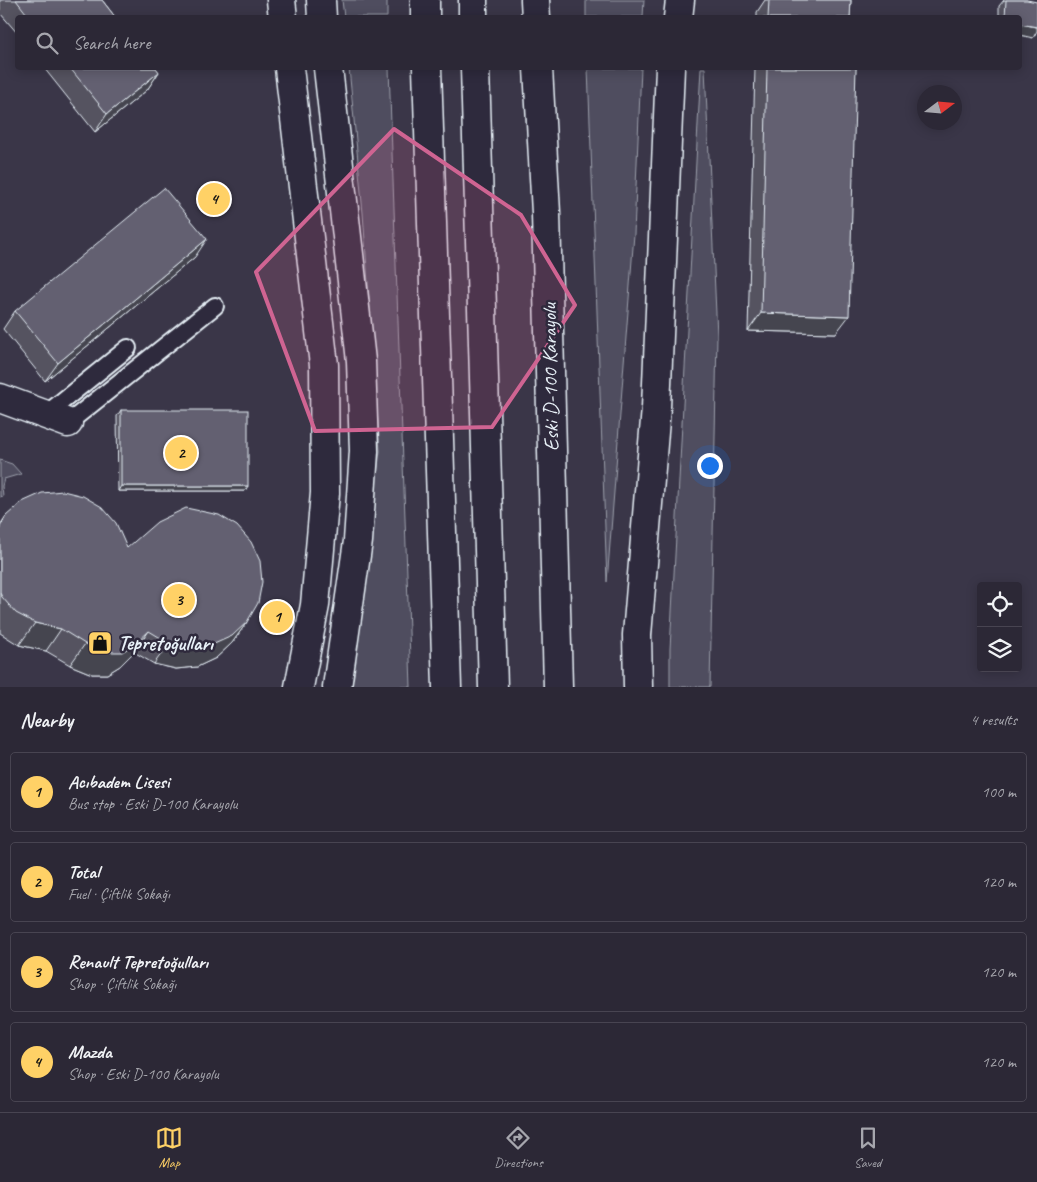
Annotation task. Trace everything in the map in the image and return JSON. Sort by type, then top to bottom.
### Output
[{"type":"main road","points":[[281,0],[283,15]]},
{"type":"main road","points":[[320,0],[322,15]]},
{"type":"main road","points":[[425,0],[425,15]]},
{"type":"main road","points":[[473,0],[473,15]]},
{"type":"main road","points":[[535,0],[536,15]]},
{"type":"main road","points":[[552,0],[552,15]]},
{"type":"main road","points":[[672,0],[672,15]]},
{"type":"main road","points":[[678,15],[680,0]]},
{"type":"main road","points":[[289,70],[324,365],[324,502],[315,605],[299,687]]},
{"type":"main road","points":[[328,70],[361,362],[364,451],[358,541],[337,687]]},
{"type":"main road","points":[[427,70],[446,687]]},
{"type":"main road","points":[[475,70],[493,687]]},
{"type":"main road","name":"Eski D-100 Karayolu","points":[[538,70],[546,213],[558,687]]},
{"type":"main road","points":[[546,213],[550,70]]},
{"type":"main road","points":[[638,687],[637,635],[656,408],[671,70]]},
{"type":"main road","points":[[0,398],[56,419]]},
{"type":"main road","points":[[442,687],[445,649]]},
{"type":"lane","points":[[56,419],[215,306]]},
{"type":"lane","points":[[56,419],[128,348]]},
{"type":"highlighted area","points":[[394,129],[521,215],[575,305],[492,427],[315,431],[256,272]]},
{"type":"shaded area","points":[[342,0],[387,0],[387,15],[344,15]]},
{"type":"shaded area","points":[[586,0],[644,0],[643,15],[586,15]]},
{"type":"shaded area","points":[[349,70],[389,70],[411,687],[349,687],[380,451],[363,213]]},
{"type":"shaded area","points":[[588,70],[641,70],[634,234],[607,582]]},
{"type":"shaded area","points":[[701,70],[705,70],[717,336],[710,687],[670,687],[670,649]]},
{"type":"shaded area","points":[[0,460],[12,464],[21,474],[4,479],[2,486],[3,496],[0,497]]},
{"type":"building","points":[[16,0],[102,0],[114,15],[28,15]]},
{"type":"building","points":[[769,0],[851,0],[850,15],[768,15]]},
{"type":"building","points":[[1006,0],[1037,2],[1037,27],[1022,24],[1022,15],[1005,15]]},
{"type":"building","points":[[72,70],[158,70],[159,72],[107,114]]},
{"type":"building","points":[[767,70],[856,70],[849,316],[761,313]]},
{"type":"building","points":[[164,188],[207,239],[58,363],[15,311]]},
{"type":"building","points":[[121,410],[248,410],[248,486],[121,486]]},
{"type":"building","points":[[63,491],[83,496],[102,507],[116,523],[127,548],[157,522],[186,508],[219,515],[237,526],[251,542],[260,561],[262,582],[258,603],[247,622],[232,636],[212,645],[191,647],[169,643],[149,631],[135,644],[122,652],[108,652],[85,644],[61,629],[35,623],[16,613],[0,593],[0,527],[6,516],[22,502],[42,493]]},
{"type":"place","name":"Mazda","points":[[214,199]]},
{"type":"place","name":"Total","points":[[181,453]]},
{"type":"place","name":"Renault Tepretoğulları","points":[[179,600]]},
{"type":"place","name":"Acıbadem Lisesi","points":[[277,617]]},
{"type":"place","name":"Tepretoğulları","points":[[100,643]]}]
